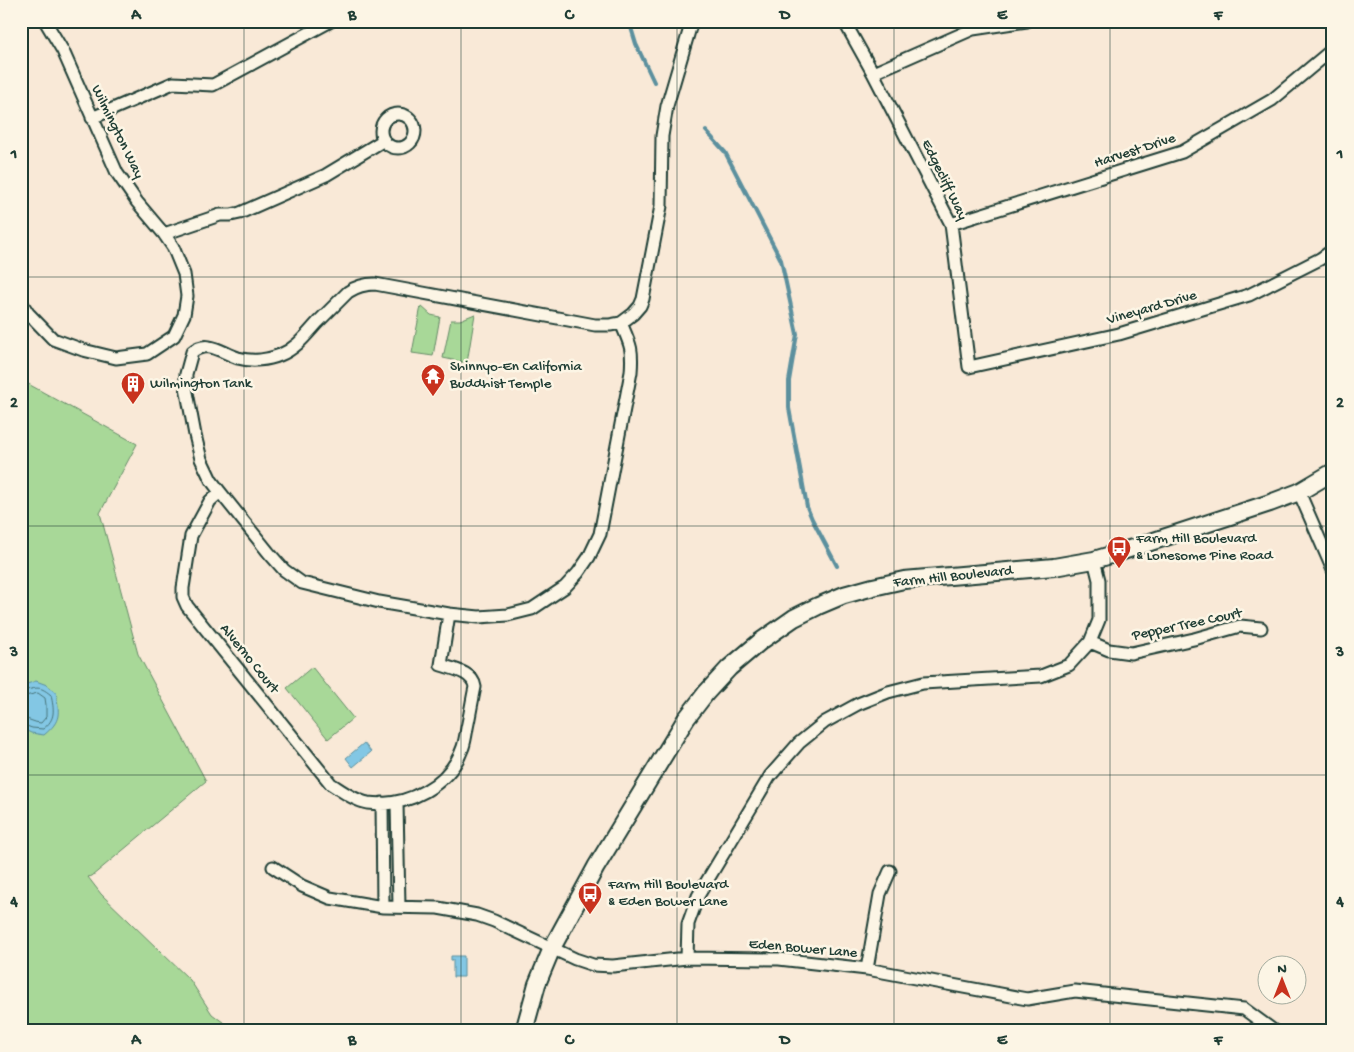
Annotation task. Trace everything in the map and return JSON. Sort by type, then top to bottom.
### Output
[{"type":"main road","name":"Farm Hill Boulevard","points":[[524,1031],[537,984],[552,948],[596,867],[686,719],[706,693],[730,668],[761,641],[794,618],[844,595],[904,580],[1054,567],[1094,560],[1262,506],[1299,492],[1333,472]]},
{"type":"street","name":"Wilmington Way","points":[[21,302],[28,313],[52,339],[83,350],[116,358],[147,354],[174,336],[184,315],[187,296],[184,274],[173,247],[137,202],[117,173],[62,51],[45,21]]},
{"type":"street","points":[[92,118],[173,83],[213,84],[331,21]]},
{"type":"street","points":[[621,323],[632,350],[630,372],[600,534],[589,557],[578,573],[565,587],[532,609],[508,615],[480,618],[379,602],[302,583],[284,570],[220,492],[211,480],[201,459],[186,387],[186,374],[192,352],[201,346],[209,346],[239,358],[254,360],[281,355],[297,345],[348,292],[357,286],[375,284],[595,325],[621,323],[632,314],[640,306],[646,291],[661,206],[662,136],[667,106],[692,21]]},
{"type":"street","name":"Edgecliff Way","points":[[844,21],[951,224],[969,368]]},
{"type":"street","points":[[873,73],[972,29],[1027,21]]},
{"type":"street","name":"Harvest Drive","points":[[951,224],[1182,152],[1272,100],[1333,49]]},
{"type":"street","points":[[164,234],[220,214],[231,215],[240,213],[326,175],[384,140]]},
{"type":"street","name":"Vineyard Drive","points":[[969,368],[1119,334],[1249,295],[1320,259],[1333,250]]},
{"type":"street","name":"Alverno Court","points":[[220,492],[210,501],[191,536],[183,597],[187,606],[331,784],[348,796],[367,803],[397,803],[408,799],[434,787],[448,774],[463,747],[475,687],[474,682],[463,672],[441,665],[449,614]]},
{"type":"street","points":[[1299,492],[1333,570]]},
{"type":"street","points":[[687,958],[688,924],[698,896],[770,776],[799,743],[826,722],[858,704],[888,692],[923,683],[1041,676],[1070,665],[1090,642],[1100,620],[1098,580],[1094,560]]},
{"type":"street","name":"Pepper Tree Court","points":[[1090,642],[1109,650],[1131,653],[1194,639],[1240,626],[1261,628]]},
{"type":"street","points":[[382,803],[383,907]]},
{"type":"street","points":[[397,803],[398,907]]},
{"type":"street","name":"Eden Bower Lane","points":[[273,867],[302,886],[330,898],[383,907],[438,908],[476,915],[494,921],[575,959],[593,965],[613,966],[687,958],[779,959],[867,969],[1027,999],[1075,991],[1244,1008],[1274,1031]]},
{"type":"street","points":[[867,969],[880,894],[890,871]]},
{"type":"green space","points":[[421,306],[431,315],[440,317],[433,356],[412,353]]},
{"type":"green space","points":[[475,314],[467,363],[443,358],[451,320],[460,320]]},
{"type":"green space","points":[[21,380],[137,444],[100,513],[138,654],[206,781],[92,876],[88,877],[101,894],[190,980],[212,1014],[235,1031],[21,1031]]},
{"type":"green space","points":[[312,667],[353,718],[328,739],[287,688]]},
{"type":"water","points":[[36,681],[47,685],[56,692],[58,716],[54,725],[44,735],[31,733],[21,728],[21,686]]},
{"type":"water","points":[[364,743],[371,752],[353,767],[346,758]]},
{"type":"water","points":[[451,956],[464,956],[464,977],[453,977],[453,960],[451,960]]},
{"type":"waterway","points":[[629,21],[636,44],[654,82]]},
{"type":"waterway","points":[[706,131],[725,152],[781,260],[797,334],[789,381],[789,408],[807,507],[837,566]]},
{"type":"place","name":"Shinnyo-En California Buddhist Temple","points":[[433,397]]},
{"type":"place","name":"Wilmington Tank","points":[[133,405]]},
{"type":"place","name":"Farm Hill Boulevard & Lonesome Pine Road","points":[[1119,569]]},
{"type":"place","name":"Farm Hill Boulevard & Eden Bower Lane","points":[[590,915]]}]
